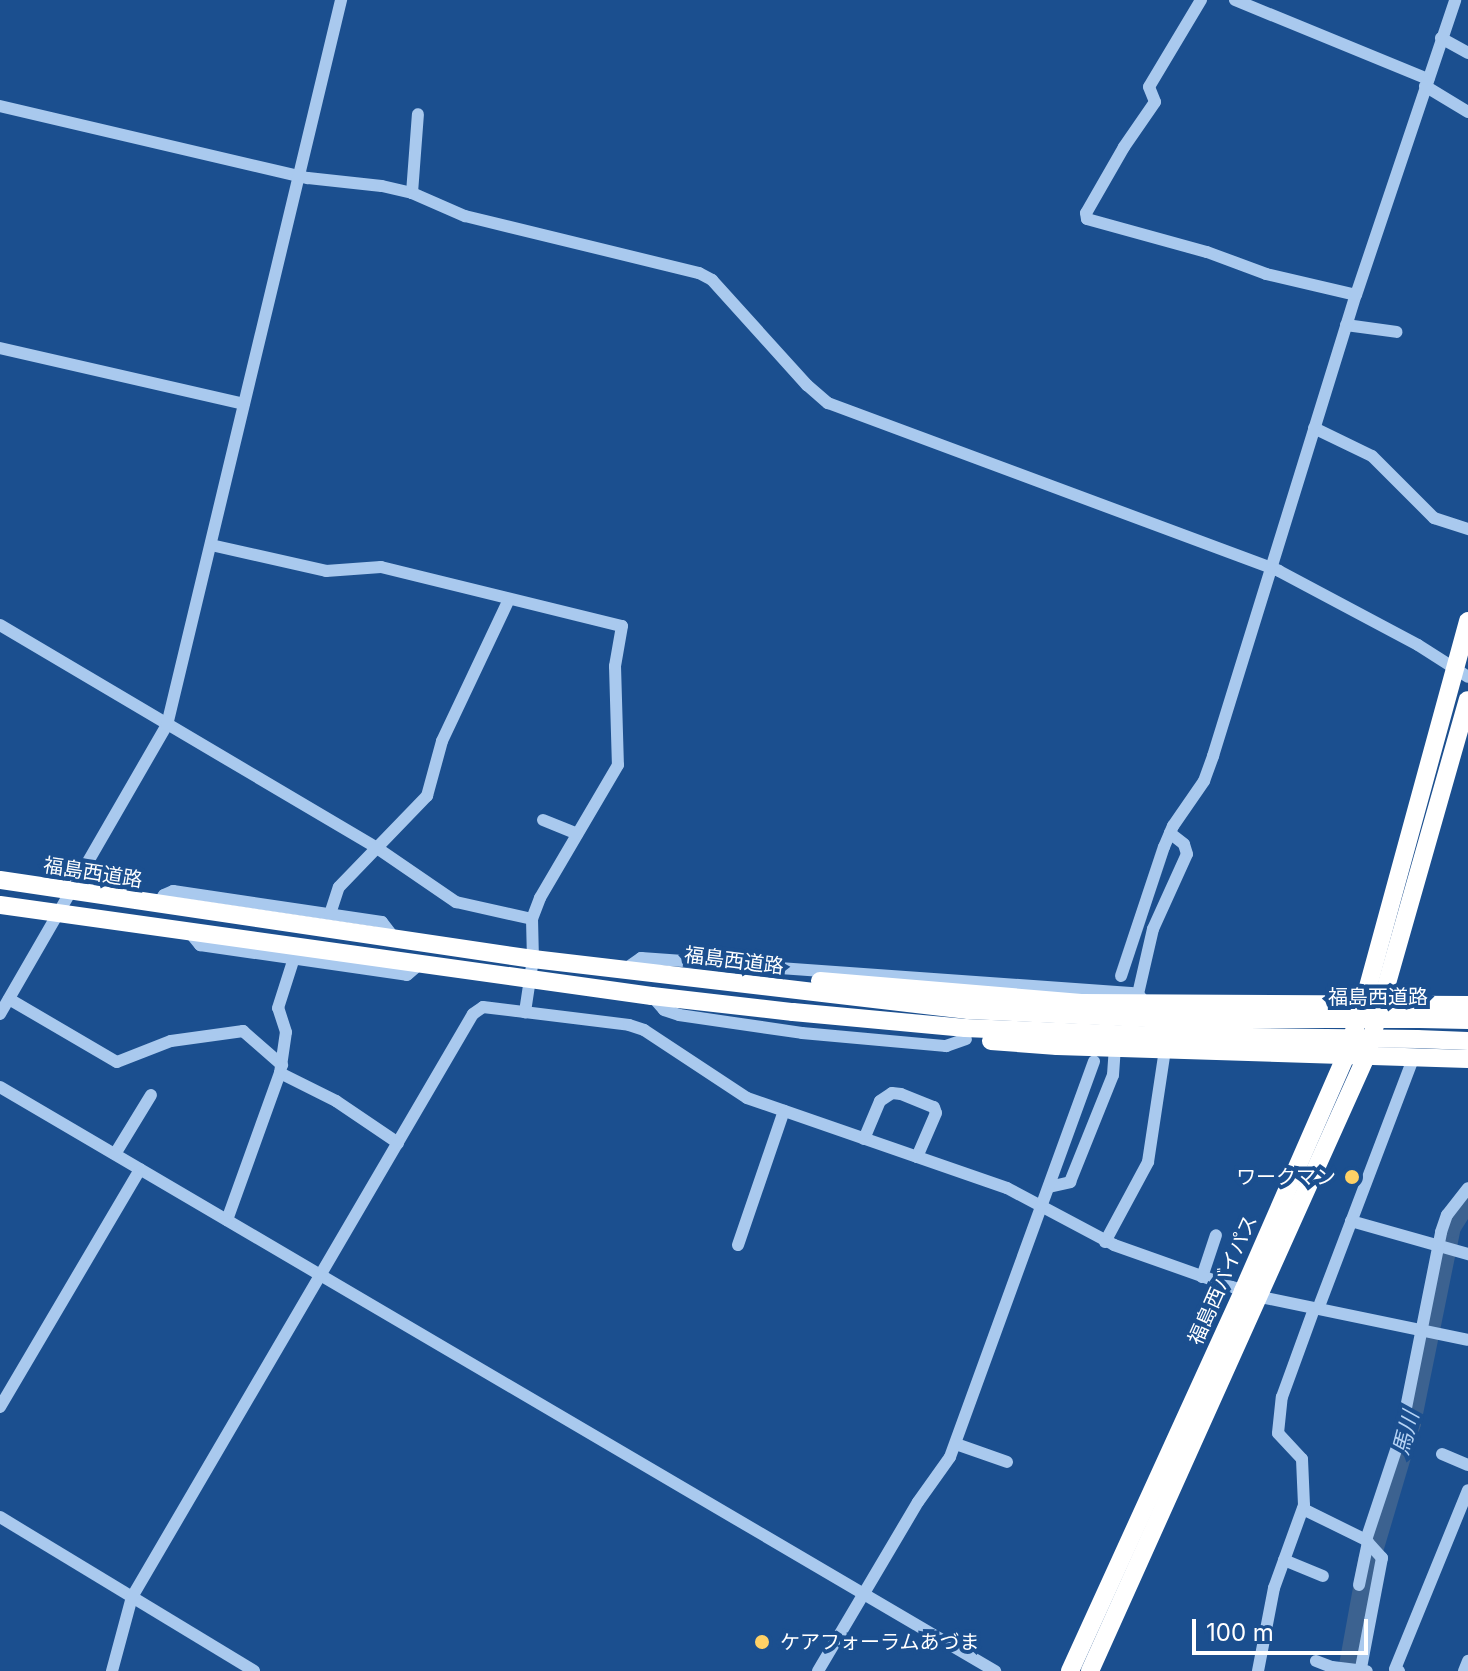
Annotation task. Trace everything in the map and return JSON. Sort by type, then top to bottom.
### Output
[{"type":"highway","name":"福島西バイパス","points":[[1090,1671],[1252,1294],[1345,1057],[1462,673],[1468,621]]},
{"type":"highway","name":"福島西バイパス","points":[[1070,1671],[1366,1057],[1468,700]]},
{"type":"highway","name":"福島西道路","points":[[0,880],[71,893],[533,959],[968,1010],[1163,1019],[1468,1020]]},
{"type":"highway","name":"福島西道路","points":[[0,905],[59,910],[652,996],[965,1028],[1162,1036],[1468,1041]]},
{"type":"highway","points":[[758,986],[818,981],[1081,1003],[1143,999],[1468,1005]]},
{"type":"highway","points":[[793,1012],[825,1027],[966,1039],[1165,1050],[1468,1059]]},
{"type":"street","points":[[0,1014],[167,725],[341,0]]},
{"type":"street","points":[[1201,0],[1149,87],[1155,102],[1124,147],[1086,213],[1087,219],[1207,252],[1266,274],[1356,295]]},
{"type":"street","points":[[1235,0],[1426,83],[1468,112]]},
{"type":"street","points":[[1121,976],[1170,833],[1204,781],[1346,325],[1455,0]]},
{"type":"street","points":[[1441,38],[1468,53]]},
{"type":"street","points":[[0,106],[298,175],[412,193],[465,216],[699,273],[712,280],[828,403],[1272,568],[1462,673]]},
{"type":"street","points":[[412,193],[418,114]]},
{"type":"street","points":[[1346,325],[1397,332]]},
{"type":"street","points":[[0,348],[244,404]]},
{"type":"street","points":[[1314,428],[1372,456],[1434,518],[1468,529]]},
{"type":"street","points":[[211,545],[326,571],[381,567],[622,626],[615,666],[618,765],[540,898],[532,919],[533,959],[525,1012]]},
{"type":"street","points":[[330,914],[339,887],[427,796],[442,741],[509,599]]},
{"type":"street","points":[[0,625],[377,848],[456,902],[532,919]]},
{"type":"street","points":[[543,820],[577,834]]},
{"type":"street","points":[[624,970],[641,958],[1143,999],[1153,929],[1187,854],[1184,844],[1170,833]]},
{"type":"street","points":[[157,905],[164,895],[173,891],[382,922],[394,938]]},
{"type":"street","points":[[186,929],[200,945],[407,975],[421,963]]},
{"type":"street","points":[[227,1220],[281,1069],[286,1032],[278,1008],[294,958]]},
{"type":"street","points":[[652,996],[664,1010],[679,1015],[802,1033],[946,1046],[966,1039]]},
{"type":"street","points":[[9,999],[117,1062],[171,1041],[243,1031],[281,1069],[398,1143]]},
{"type":"street","points":[[112,1671],[132,1597],[473,1014],[483,1007],[629,1025],[644,1030],[747,1098],[1007,1188],[1105,1242],[1252,1294],[1468,1340]]},
{"type":"street","points":[[1049,1187],[1070,1182],[1113,1075],[1115,1048]]},
{"type":"street","points":[[1105,1242],[1148,1162],[1165,1050]]},
{"type":"street","points":[[1258,1671],[1274,1588],[1303,1509],[1302,1459],[1278,1433],[1282,1397],[1413,1059]]},
{"type":"street","points":[[818,1671],[918,1502],[942,1473],[956,1444],[1094,1061]]},
{"type":"street","points":[[0,1087],[995,1671]]},
{"type":"street","points":[[864,1139],[880,1101],[892,1093],[901,1094],[934,1107],[936,1113],[917,1157]]},
{"type":"street","points":[[115,1154],[151,1095]]},
{"type":"street","points":[[738,1245],[784,1111]]},
{"type":"street","points":[[0,1407],[140,1169]]},
{"type":"street","points":[[1359,1585],[1427,1332],[1444,1247],[1447,1215],[1468,1188]]},
{"type":"street","points":[[1351,1221],[1468,1254]]},
{"type":"street","points":[[1202,1277],[1216,1235]]},
{"type":"street","points":[[956,1444],[1007,1462]]},
{"type":"street","points":[[1442,1454],[1468,1465]]},
{"type":"street","points":[[1396,1670],[1465,1505],[1468,1490]]},
{"type":"street","points":[[1303,1509],[1371,1544],[1382,1558],[1361,1670],[1316,1661]]},
{"type":"street","points":[[0,1517],[254,1671]]},
{"type":"street","points":[[1284,1560],[1323,1576]]},
{"type":"street","points":[[1464,1671],[1468,1661]]},
{"type":"waterway","name":"馬川","points":[[1349,1671],[1369,1561],[1410,1423],[1450,1227],[1468,1198]]},
{"type":"place","name":"ワークマン","points":[[1352,1177]]},
{"type":"place","name":"ケアフォーラムあづま","points":[[762,1642]]}]
